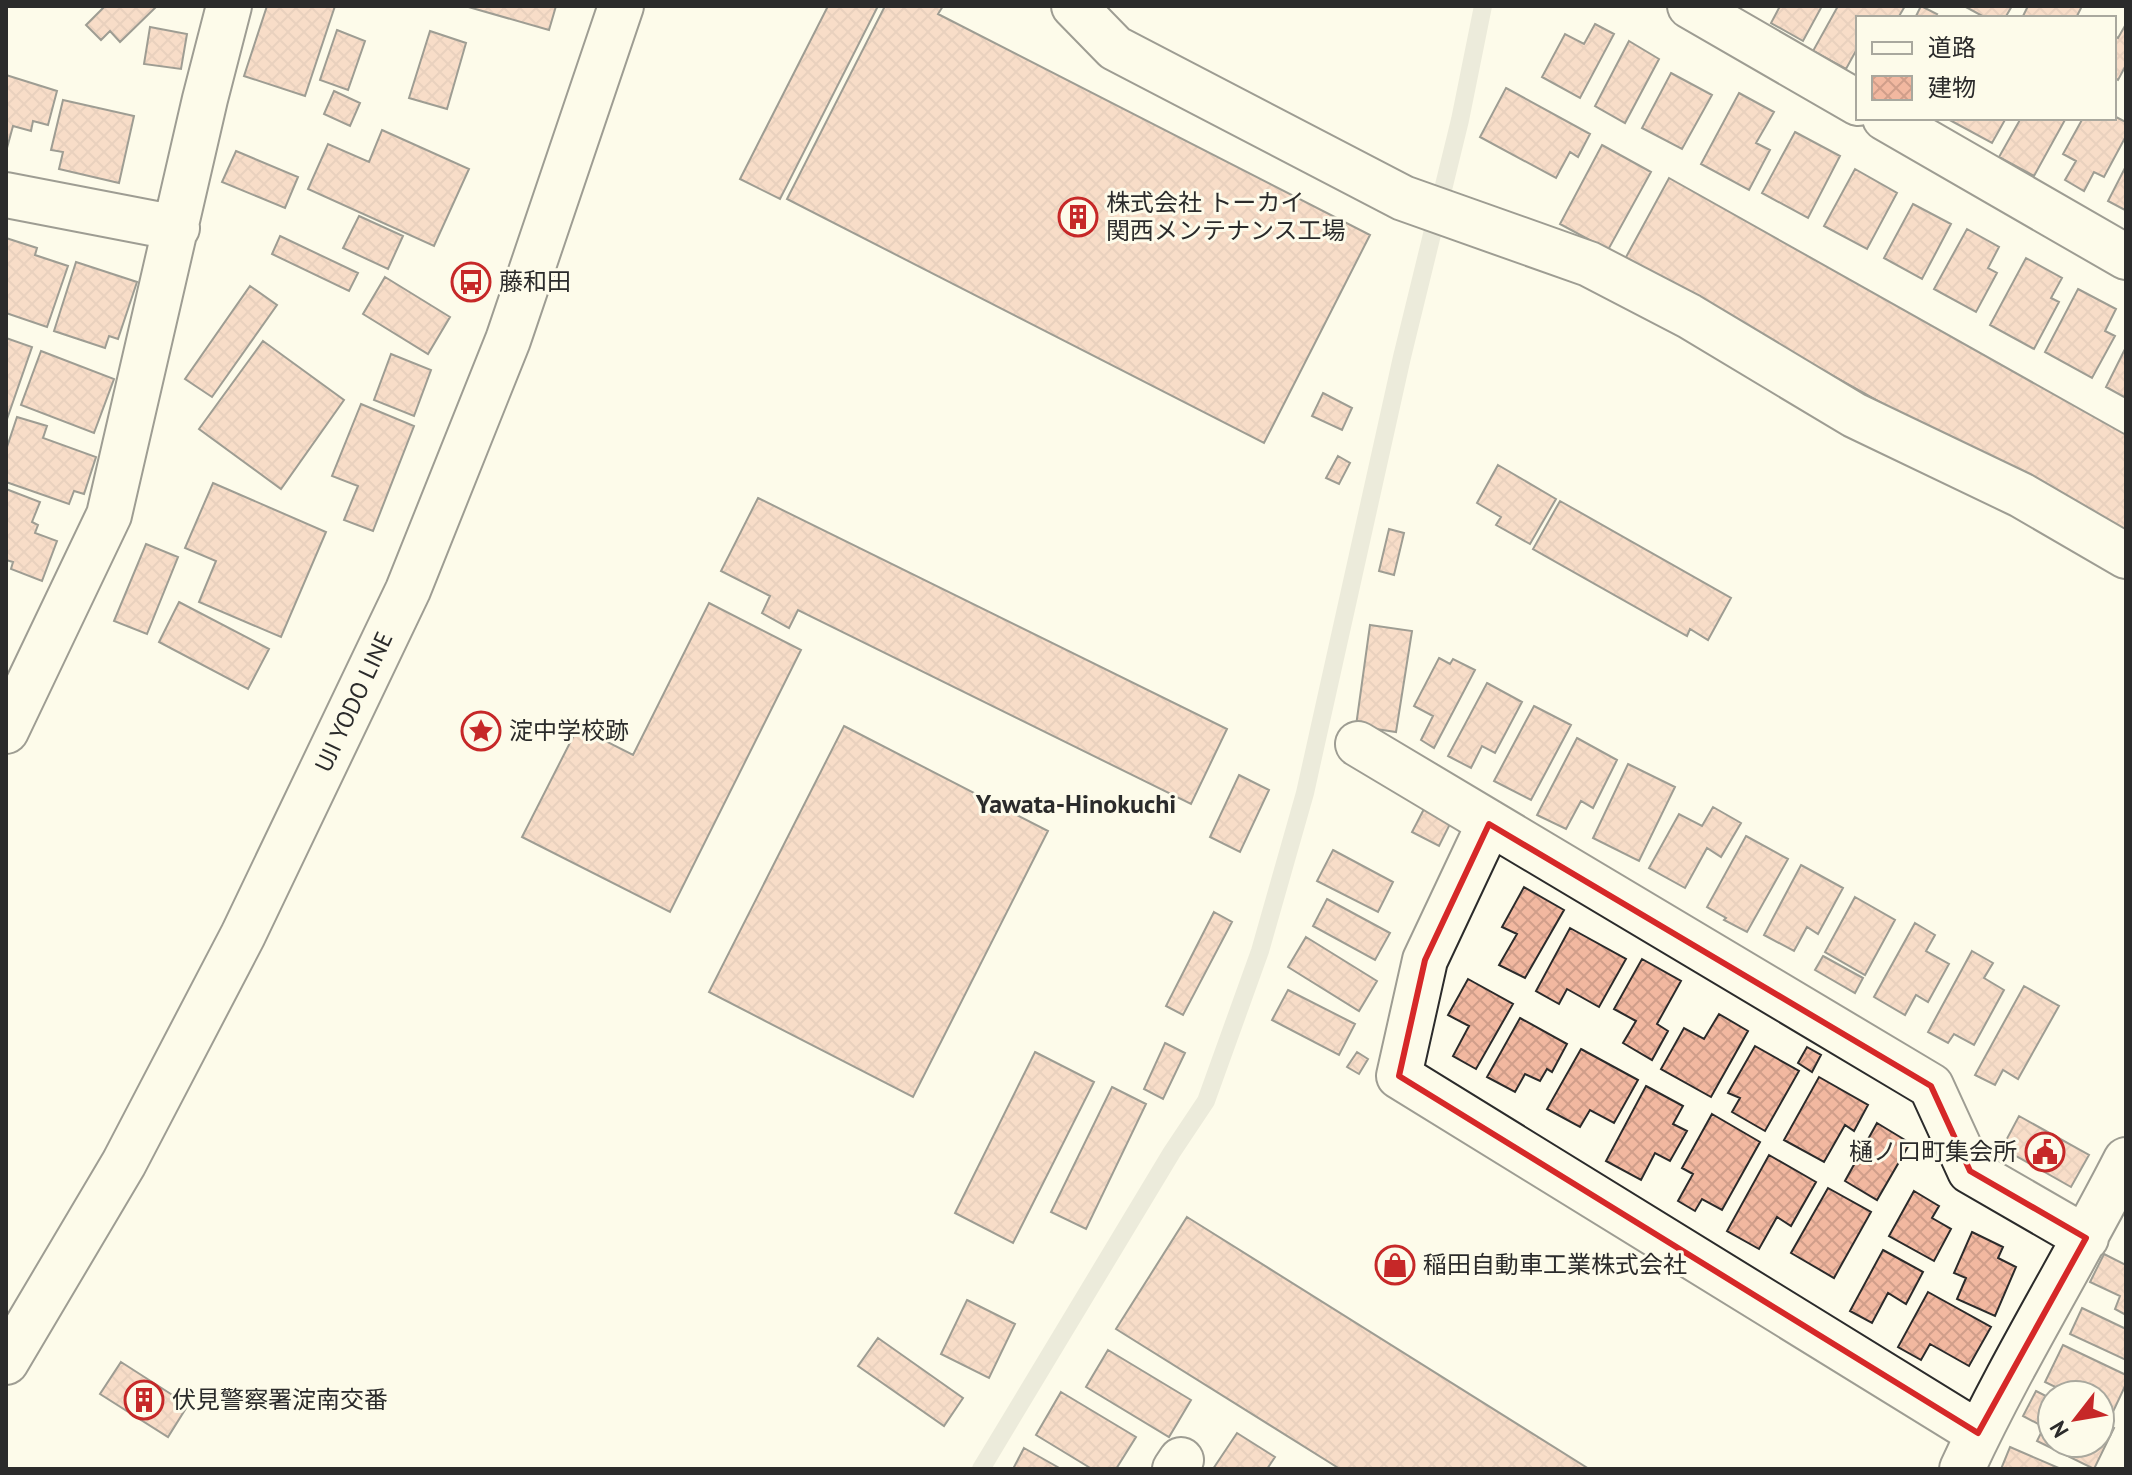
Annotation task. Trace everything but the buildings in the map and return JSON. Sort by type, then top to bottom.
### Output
[{"type":"street","points":[[6,731],[109,515],[229,6]]},
{"type":"street","name":"UJI YODO LINE","points":[[6,1362],[124,1163],[243,935],[408,590],[508,340],[621,6]]},
{"type":"street","points":[[1074,6],[1115,48],[1403,198],[1589,264],[1689,316],[1854,415],[2021,495],[2126,556]]},
{"type":"street","points":[[1690,6],[1856,102]]},
{"type":"street","points":[[1888,120],[2126,257]]},
{"type":"street","points":[[6,195],[177,228]]},
{"type":"street","points":[[1358,744],[1931,1086],[1970,1171],[2086,1238]]},
{"type":"street","points":[[1489,824],[1425,960],[1399,1076],[1970,1451],[2126,1160]]},
{"type":"highlighted area","points":[[1489,824],[1931,1086],[1970,1171],[2086,1238],[1978,1433],[1399,1076],[1425,960]]},
{"type":"waterway","points":[[981,1469],[1172,1152],[1206,1101],[1260,951],[1305,793],[1402,357],[1460,120],[1483,6]]},
{"type":"place","name":"株式会社 トーカイ 関西メンテナンス工場","points":[[1078,217]]},
{"type":"place","name":"藤和田","points":[[471,282]]},
{"type":"place","name":"淀中学校跡","points":[[481,731]]},
{"type":"place","name":"樋ノ口町集会所","points":[[2045,1152]]},
{"type":"place","name":"稲田自動車工業株式会社","points":[[1395,1265]]},
{"type":"place","name":"伏見警察署淀南交番","points":[[144,1400]]},
{"type":"district","name":"Yawata-Hinokuchi","points":[[1076,804]]}]
